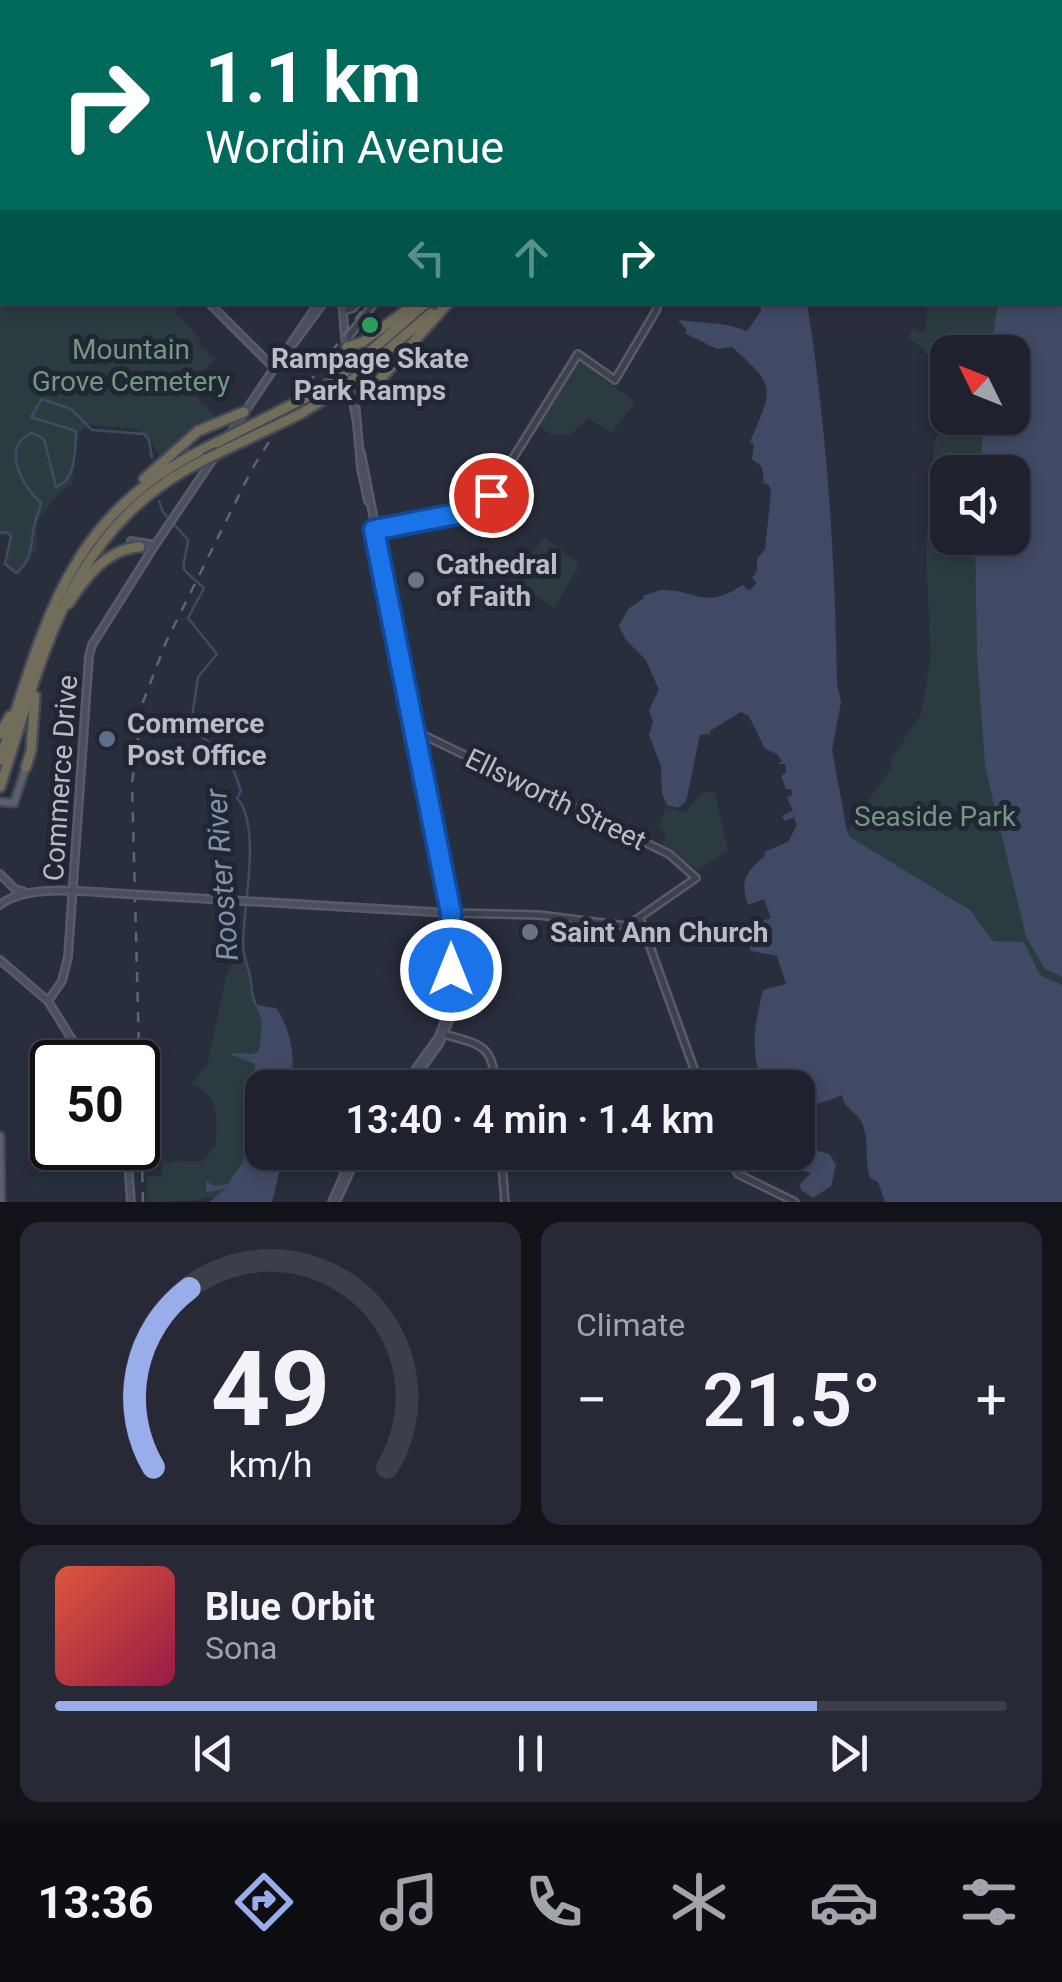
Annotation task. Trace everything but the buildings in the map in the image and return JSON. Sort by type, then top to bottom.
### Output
[{"type":"highway","points":[[347,343],[363,342],[413,305]]},
{"type":"highway","points":[[0,787],[59,589],[92,538],[159,474],[313,394],[423,305]]},
{"type":"highway","points":[[110,521],[206,459],[349,388],[361,373],[442,305]]},
{"type":"highway","points":[[376,384],[443,305]]},
{"type":"highway","points":[[0,734],[77,577],[110,521],[190,437],[244,412]]},
{"type":"highway","points":[[220,420],[233,427]]},
{"type":"highway","points":[[0,760],[41,650],[67,606],[104,560],[132,546]]},
{"type":"highway","points":[[26,767],[41,650]]},
{"type":"main road","points":[[211,305],[274,368]]},
{"type":"main road","name":"Commerce Drive","points":[[48,1001],[66,970],[88,656],[153,548],[320,305]]},
{"type":"main road","points":[[342,305],[349,388],[449,914],[448,1004],[442,1034],[417,1070]]},
{"type":"main road","points":[[349,388],[376,384]]},
{"type":"main road","points":[[132,546],[153,548]]},
{"type":"main road","points":[[0,802],[14,803],[26,767]]},
{"type":"main road","points":[[0,874],[15,889],[28,893]]},
{"type":"main road","points":[[0,905],[28,893],[71,892],[449,914]]},
{"type":"main road","points":[[0,962],[48,1001],[72,1040]]},
{"type":"main road","points":[[0,1136],[1,1202]]},
{"type":"main road","points":[[129,1170],[131,1202]]},
{"type":"main road","points":[[334,1202],[348,1170]]},
{"type":"street","points":[[343,311],[353,305]]},
{"type":"street","points":[[347,343],[372,305]]},
{"type":"street","points":[[374,530],[482,508],[578,354],[615,380],[655,305]]},
{"type":"street","name":"Ellsworth Street","points":[[412,730],[668,854],[696,878],[640,919]]},
{"type":"street","points":[[449,914],[539,915],[625,926],[640,919],[695,1070]]},
{"type":"street","points":[[442,1034],[476,1043],[488,1053],[494,1070]]},
{"type":"street","points":[[502,1170],[505,1202]]},
{"type":"street","points":[[738,1170],[742,1177],[795,1202]]},
{"type":"green space","name":"Mountain Grove Cemetery","points":[[0,305],[179,305],[176,313],[215,359],[199,375],[205,384],[195,395],[214,416],[159,456],[139,431],[89,424],[79,432],[72,484],[60,492],[37,521],[37,549],[18,576],[4,565],[10,537],[7,532],[0,535]]},
{"type":"green space","name":"Seaside Park","points":[[928,305],[998,305],[993,335],[930,335],[930,360],[922,347],[908,338],[913,328],[921,333],[925,330]]},
{"type":"green space","points":[[579,360],[635,402],[612,433],[588,418],[571,434],[552,435],[538,425]]},
{"type":"green space","name":"Seaside Park","points":[[937,435],[983,435],[981,455],[933,455]]},
{"type":"green space","name":"Seaside Park","points":[[930,476],[930,555],[975,555],[985,766],[1026,937],[1049,972],[1062,977],[1062,985],[1040,975],[1024,942],[993,941],[970,910],[850,837],[847,831],[892,767],[890,761],[921,714],[931,656],[926,558]]},
{"type":"green space","points":[[544,537],[580,564],[554,608],[512,580]]},
{"type":"green space","points":[[703,791],[715,793],[728,851],[698,870],[661,846],[666,833],[658,828],[666,808],[686,812]]},
{"type":"green space","points":[[237,953],[245,956],[255,1003],[266,1014],[264,1070],[245,1070],[246,1170],[242,1179],[221,1195],[147,1202],[147,1176],[162,1176],[162,1162],[203,1161],[216,1145],[212,1101],[192,1084],[207,1066],[226,977]]},
{"type":"water","points":[[760,305],[807,305],[825,445],[841,702],[832,750],[847,831],[850,837],[970,910],[993,941],[1024,942],[1040,975],[1062,985],[1062,1202],[885,1202],[878,1182],[870,1178],[864,1128],[842,1095],[815,1103],[815,1070],[758,1070],[756,1028],[763,990],[786,984],[777,956],[751,951],[748,942],[754,923],[771,918],[764,899],[748,905],[744,890],[749,872],[765,856],[764,852],[788,842],[797,825],[794,817],[785,821],[782,816],[793,810],[787,798],[792,795],[791,789],[786,789],[781,776],[786,773],[785,764],[778,764],[782,761],[777,754],[765,749],[749,716],[741,712],[710,734],[700,735],[686,802],[678,808],[667,805],[662,794],[661,766],[649,735],[653,722],[649,710],[659,690],[646,660],[626,640],[619,626],[628,609],[643,595],[663,590],[710,598],[743,585],[749,591],[757,583],[752,578],[757,571],[757,559],[765,549],[771,493],[764,483],[762,467],[752,459],[754,444],[750,442],[766,398],[764,380],[732,347],[717,349],[685,333],[687,330],[678,320],[747,331],[761,311]]},
{"type":"water","points":[[998,305],[1062,305],[1062,977],[1045,969],[1026,937],[985,766],[977,657],[975,555],[1030,555],[1030,455],[981,455],[983,435],[1030,435],[1030,335],[993,335]]},
{"type":"water","points":[[256,1005],[276,1008],[286,1026],[293,1070],[255,1070],[255,1064],[228,1053],[254,1054],[259,1050],[262,1022]]},
{"type":"water","points":[[815,1150],[829,1154],[836,1164],[831,1186],[813,1198],[801,1190],[800,1184],[811,1173],[800,1170],[815,1170]]},
{"type":"water","points":[[245,1157],[245,1170],[280,1170],[272,1202],[209,1202],[225,1189],[206,1192],[206,1181],[215,1186],[228,1184]]},
{"type":"waterway","name":"Rooster River","points":[[0,533],[11,536],[5,564],[16,573],[27,561],[41,503],[17,467],[17,447],[22,439],[32,433],[44,439],[56,487],[71,472],[76,431],[31,417],[42,399],[71,409],[92,430],[144,434],[152,458]]},
{"type":"waterway","name":"Rooster River","points":[[159,501],[163,512],[188,540],[184,568],[204,588],[188,618],[217,654],[198,677],[191,724],[195,732],[229,757],[241,791],[237,798],[244,811],[250,847],[243,949],[256,1005]]},
{"type":"railway","points":[[143,1202],[132,783],[143,702],[166,642],[252,469],[287,413],[366,305]]},
{"type":"place","name":"Rampage Skate Park Ramps","points":[[370,325]]},
{"type":"place","name":"Cathedral of Faith","points":[[416,580]]},
{"type":"place","name":"Commerce Post Office","points":[[107,739]]},
{"type":"place","name":"Saint Ann Church","points":[[530,932]]},
{"type":"route","points":[[451,970],[451,913],[374,530],[478,510],[491,495]]}]
